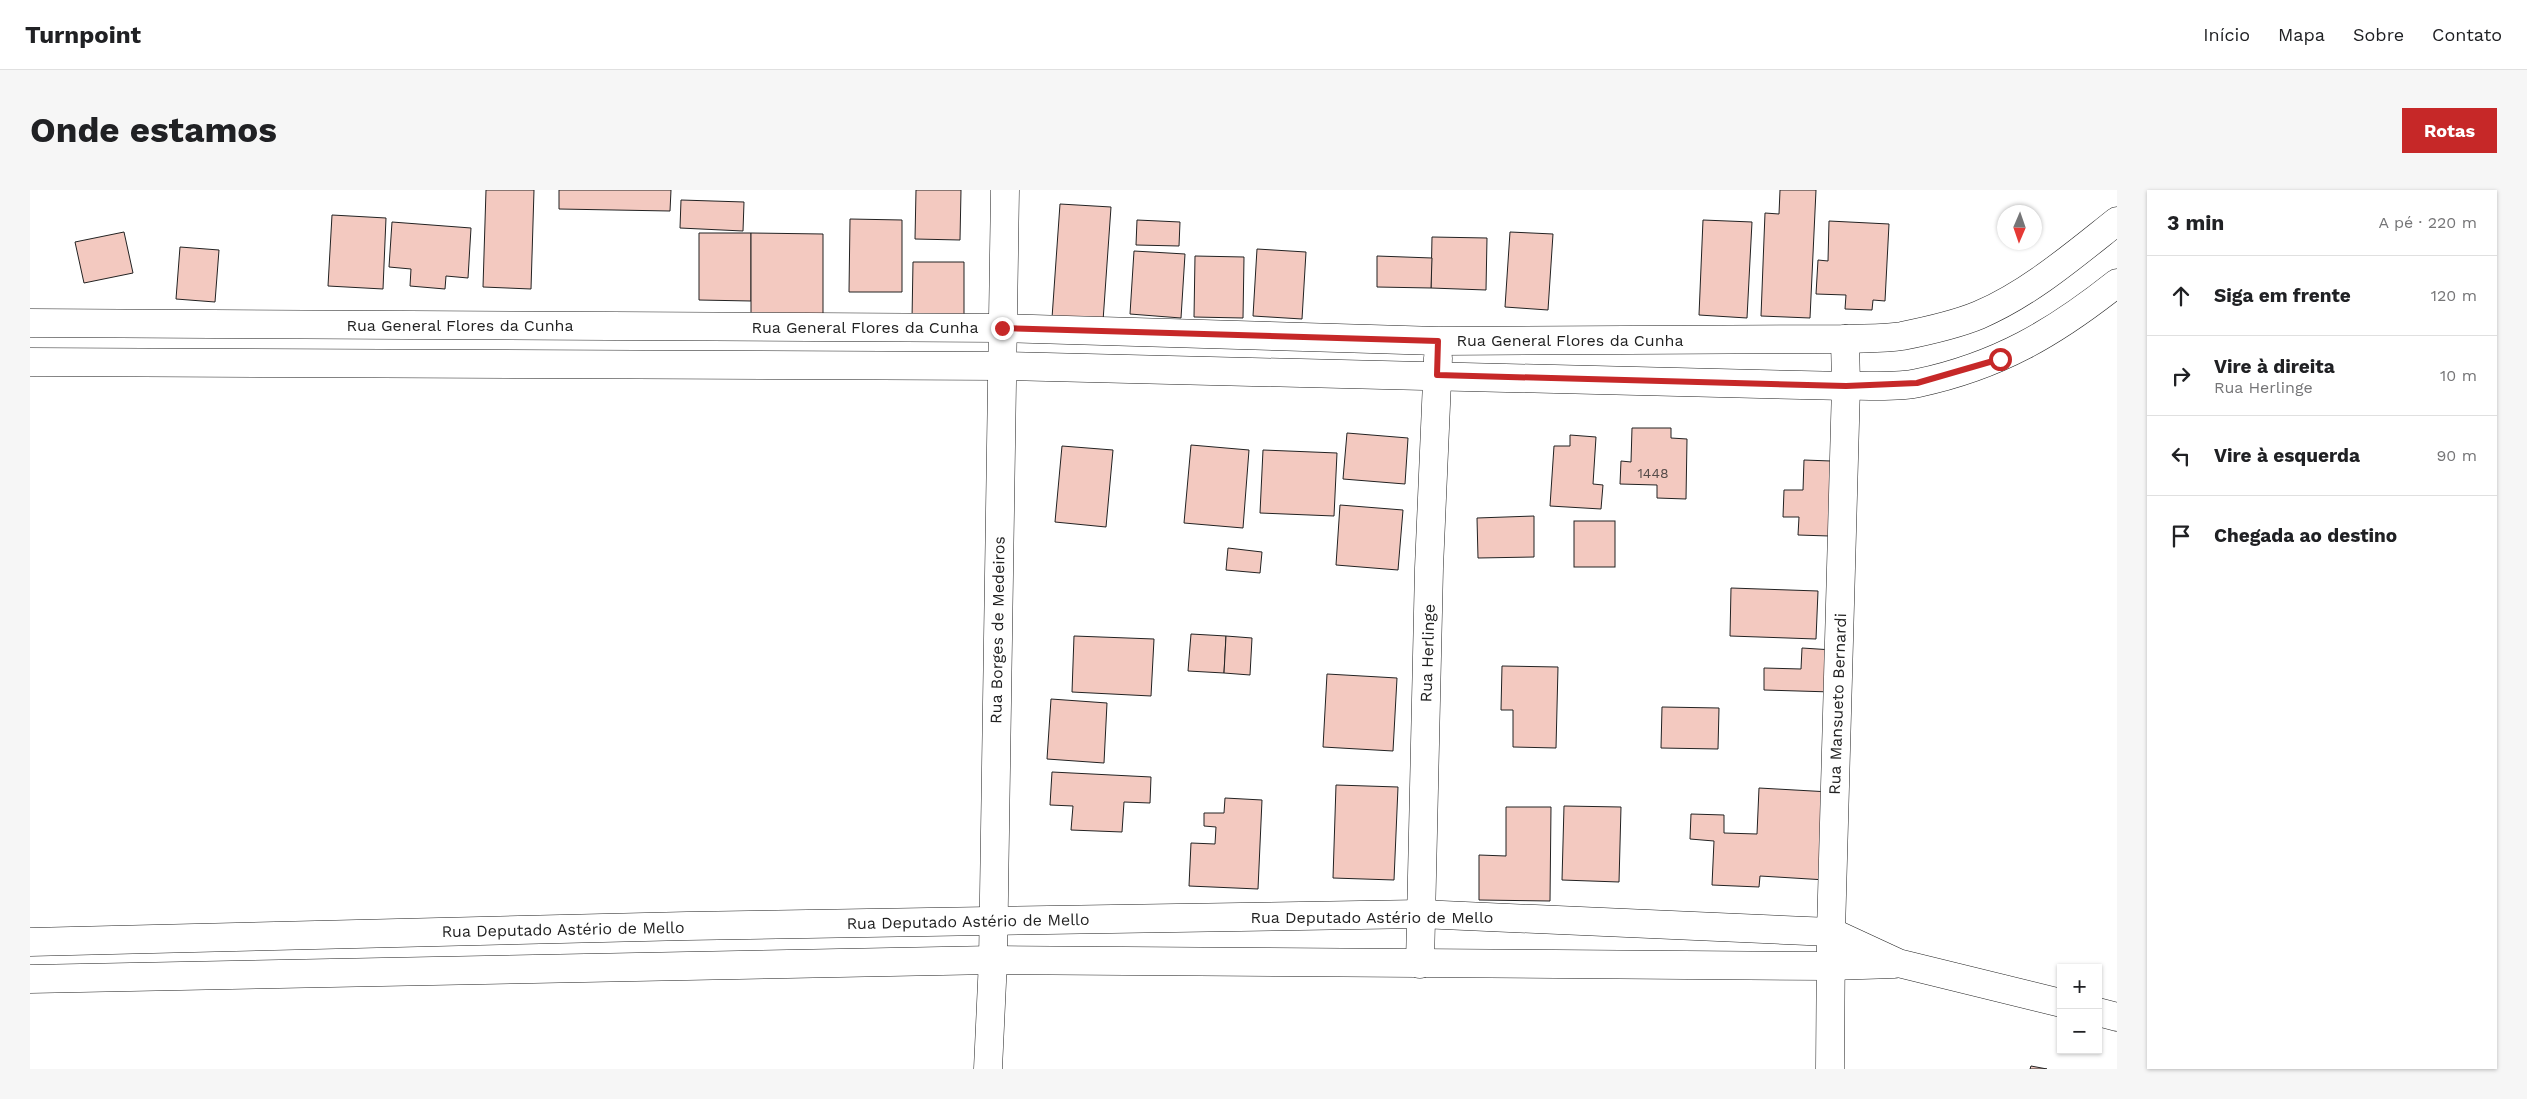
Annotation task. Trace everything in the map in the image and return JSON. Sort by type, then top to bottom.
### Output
[{"type":"street","name":"Rua Borges de Medeiros","points":[[988,1069],[993,960],[992,921],[1005,190]]},
{"type":"street","name":"Rua General Flores da Cunha","points":[[30,323],[1002,328],[1438,341],[1845,339],[1900,336],[1979,315],[2049,274],[2117,221]]},
{"type":"street","points":[[30,362],[1002,366],[1846,386],[1917,383],[2000,359],[2077,314],[2117,283]]},
{"type":"street","points":[[181,324],[183,362]]},
{"type":"street","name":"Rua Mansueto Bernardi","points":[[1830,1069],[1830,966],[1846,386],[1845,339]]},
{"type":"street","name":"Rua Herlinge","points":[[1420,964],[1429,568],[1438,341]]},
{"type":"street","name":"Rua Deputado Astério de Mello","points":[[30,942],[992,921],[1420,914],[1831,932],[1898,964],[2057,1002]]},
{"type":"street","points":[[367,934],[371,973]]},
{"type":"street","name":"Rua Deputado Astério de Mello","points":[[30,979],[993,960],[1830,966],[1898,964]]},
{"type":"street","points":[[2102,1013],[2117,1017]]},
{"type":"building","points":[[486,190],[534,190],[531,289],[483,287]]},
{"type":"building","points":[[559,190],[671,190],[670,211],[559,209]]},
{"type":"building","points":[[916,190],[961,190],[960,240],[915,239]]},
{"type":"building","points":[[1780,190],[1816,190],[1810,318],[1761,316],[1765,213],[1779,214]]},
{"type":"building","points":[[681,200],[744,202],[743,231],[680,228]]},
{"type":"building","points":[[1060,204],[1111,207],[1103,321],[1052,318]]},
{"type":"building","points":[[332,215],[386,218],[383,289],[328,286]]},
{"type":"building","points":[[850,219],[902,220],[902,292],[849,292]]},
{"type":"building","points":[[1137,220],[1180,222],[1179,246],[1136,245]]},
{"type":"building","points":[[1703,220],[1752,222],[1747,318],[1699,315]]},
{"type":"building","points":[[1829,221],[1889,224],[1885,301],[1873,300],[1872,310],[1845,309],[1846,295],[1816,294],[1818,260],[1828,261]]},
{"type":"building","points":[[392,222],[471,228],[468,278],[446,276],[445,289],[410,286],[411,269],[389,267]]},
{"type":"building","points":[[124,232],[133,273],[84,283],[75,242]]},
{"type":"building","points":[[1510,232],[1553,234],[1548,310],[1505,307]]},
{"type":"building","points":[[699,233],[751,233],[751,301],[699,300]]},
{"type":"building","points":[[751,233],[823,234],[823,317],[751,316]]},
{"type":"building","points":[[1432,237],[1487,238],[1486,290],[1431,288]]},
{"type":"building","points":[[180,247],[219,250],[215,302],[176,299]]},
{"type":"building","points":[[1257,249],[1306,252],[1302,319],[1253,316]]},
{"type":"building","points":[[1134,251],[1185,254],[1181,318],[1130,314]]},
{"type":"building","points":[[1195,256],[1244,257],[1243,318],[1194,317]]},
{"type":"building","points":[[1377,256],[1432,258],[1431,288],[1377,287]]},
{"type":"building","points":[[913,262],[964,262],[964,319],[912,319]]},
{"type":"building","points":[[1632,428],[1671,428],[1671,438],[1687,439],[1686,499],[1657,498],[1657,485],[1620,484],[1621,461],[1631,462]]},
{"type":"building","points":[[1347,433],[1408,438],[1405,484],[1343,479]]},
{"type":"building","points":[[1570,435],[1596,437],[1593,484],[1603,485],[1601,509],[1550,506],[1554,446],[1570,446]]},
{"type":"building","points":[[1191,445],[1249,450],[1243,528],[1184,523]]},
{"type":"building","points":[[1062,446],[1113,450],[1106,527],[1055,522]]},
{"type":"building","points":[[1263,450],[1337,453],[1334,516],[1260,513]]},
{"type":"building","points":[[1804,460],[1831,461],[1829,536],[1798,535],[1799,517],[1783,517],[1784,490],[1803,490]]},
{"type":"building","points":[[1340,505],[1403,510],[1398,570],[1336,565]]},
{"type":"building","points":[[1534,516],[1534,557],[1478,558],[1477,518]]},
{"type":"building","points":[[1574,521],[1615,521],[1615,567],[1574,567]]},
{"type":"building","points":[[1228,548],[1262,552],[1260,573],[1226,570]]},
{"type":"building","points":[[1731,588],[1818,591],[1816,639],[1730,636]]},
{"type":"building","points":[[1191,634],[1226,636],[1224,673],[1188,671]]},
{"type":"building","points":[[1074,636],[1154,639],[1151,696],[1072,692]]},
{"type":"building","points":[[1226,636],[1252,638],[1250,675],[1224,673]]},
{"type":"building","points":[[1802,648],[1833,650],[1832,692],[1764,690],[1764,668],[1801,669]]},
{"type":"building","points":[[1502,666],[1558,667],[1556,748],[1513,747],[1513,710],[1501,710]]},
{"type":"building","points":[[1327,674],[1397,678],[1393,751],[1323,747]]},
{"type":"building","points":[[1051,699],[1107,703],[1104,763],[1047,759]]},
{"type":"building","points":[[1662,707],[1719,708],[1718,749],[1661,748]]},
{"type":"building","points":[[1052,772],[1151,777],[1150,803],[1124,802],[1122,832],[1071,830],[1073,806],[1050,805]]},
{"type":"building","points":[[1336,785],[1398,787],[1394,880],[1333,878]]},
{"type":"building","points":[[1759,788],[1830,792],[1826,880],[1760,876],[1759,887],[1712,885],[1714,841],[1690,839],[1691,814],[1724,815],[1724,833],[1757,834]]},
{"type":"building","points":[[1225,798],[1262,800],[1258,889],[1189,886],[1191,843],[1215,844],[1216,827],[1204,826],[1204,813],[1224,813]]},
{"type":"building","points":[[1564,806],[1621,807],[1619,882],[1562,880]]},
{"type":"building","points":[[1506,807],[1551,807],[1550,901],[1479,900],[1479,855],[1506,856]]},
{"type":"building","points":[[2031,1066],[2047,1069],[2030,1069]]},
{"type":"route","points":[[1002,328],[1438,341],[1437,375],[1846,386],[1917,383],[2000,359]]}]
